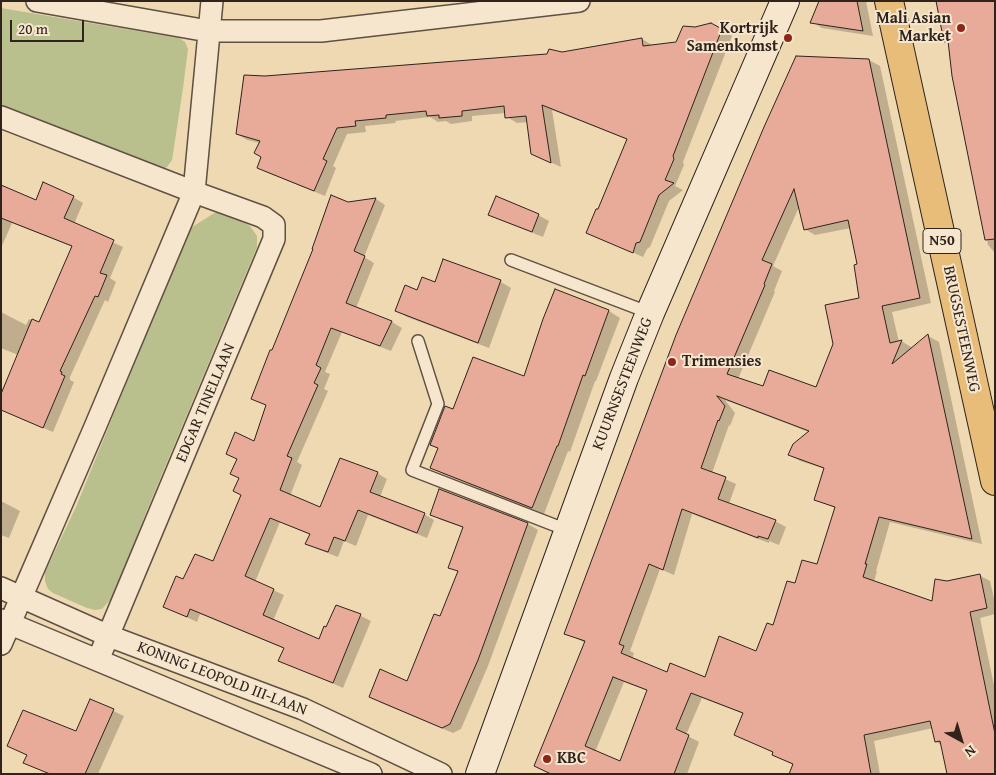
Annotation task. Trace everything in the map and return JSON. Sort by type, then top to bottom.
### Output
[{"type":"main road","name":"BRUGSESTEENWEG","points":[[889,1],[995,482]]},
{"type":"street","points":[[38,1],[208,31],[322,31],[579,1]]},
{"type":"street","points":[[1,644],[6,621],[22,596],[194,192],[212,1]]},
{"type":"street","name":"KUURNSESTEENWEG","points":[[480,774],[567,530],[624,378],[650,313],[785,1]]},
{"type":"street","points":[[1,117],[194,192]]},
{"type":"street","name":"EDGAR TINELLAAN","points":[[98,660],[274,239],[274,225],[263,217],[194,192]]},
{"type":"street","name":"KONING LEOPOLD III-LAAN","points":[[1,588],[109,636],[303,709],[441,774]]},
{"type":"street","name":"KONING LEOPOLD III-LAAN","points":[[6,621],[371,774]]},
{"type":"lane","points":[[511,260],[650,313]]},
{"type":"lane","points":[[418,341],[438,404],[412,470],[567,530]]},
{"type":"green space","points":[[1,8],[179,38],[185,42],[188,49],[183,88],[172,160],[167,167],[158,171],[1,111]]},
{"type":"green space","points":[[216,212],[243,221],[250,226],[257,236],[257,247],[112,598],[102,609],[87,608],[48,589],[45,581],[45,572],[76,507],[189,229]]},
{"type":"building","points":[[819,1],[857,1],[863,31],[810,23]]},
{"type":"building","points":[[936,1],[995,1],[995,239],[985,240],[952,76],[948,41],[944,42]]},
{"type":"building","points":[[711,23],[722,29],[665,180],[674,183],[659,195],[640,242],[636,243],[633,253],[586,233],[627,139],[542,105],[551,163],[531,154],[526,116],[505,118],[504,106],[462,111],[462,116],[439,118],[439,115],[427,116],[426,111],[386,115],[386,118],[355,121],[356,126],[337,128],[323,159],[327,161],[314,191],[257,168],[261,157],[254,153],[260,141],[236,134],[244,75],[265,76],[547,54],[549,49],[562,52],[642,38],[643,46],[676,42],[683,26],[695,27]]},
{"type":"building","points":[[796,56],[869,59],[920,298],[882,306],[890,343],[902,340],[892,364],[928,334],[972,539],[879,517],[863,577],[932,601],[935,579],[947,581],[980,574],[987,608],[970,612],[995,734],[995,774],[947,774],[940,741],[935,742],[930,721],[864,735],[871,774],[789,774],[793,764],[772,755],[773,752],[734,735],[743,713],[691,693],[676,729],[689,735],[674,774],[551,774],[534,766],[585,641],[564,634],[676,335]],"holes":[[[794,189],[804,230],[848,220],[857,264],[854,265],[859,298],[825,305],[833,344],[816,387],[769,370],[763,386],[727,374],[772,264],[762,260]],[[717,396],[809,431],[793,444],[788,455],[824,468],[814,500],[835,507],[817,564],[802,560],[795,583],[787,581],[773,625],[767,623],[756,651],[719,636],[705,677],[670,663],[667,672],[621,653],[624,646],[619,644],[649,564],[663,570],[682,509],[758,538],[758,536],[768,539],[776,520],[718,499],[726,477],[701,468],[725,406]],[[613,677],[647,690],[620,761],[585,746]]]},
{"type":"building","points":[[43,182],[74,196],[64,218],[114,240],[100,273],[107,275],[98,297],[95,296],[60,371],[65,376],[43,428],[1,410],[1,394],[32,319],[39,322],[72,246],[1,218],[1,185],[36,200]]},
{"type":"building","points":[[331,195],[348,202],[376,198],[354,251],[365,256],[346,303],[392,321],[380,346],[331,328],[316,365],[321,368],[314,383],[318,385],[287,456],[292,458],[280,490],[320,507],[340,458],[378,472],[370,492],[425,513],[417,533],[358,510],[345,541],[334,537],[328,552],[305,544],[310,534],[270,518],[245,576],[274,589],[263,615],[319,639],[336,605],[361,614],[333,683],[278,661],[284,648],[190,609],[187,617],[163,607],[176,576],[183,579],[195,554],[213,561],[241,495],[233,491],[239,478],[230,474],[237,459],[226,454],[235,432],[254,441],[266,405],[251,399],[313,249]]},
{"type":"building","points":[[496,196],[539,214],[532,232],[488,215]]},
{"type":"building","points":[[443,259],[501,280],[478,343],[395,311],[405,285],[417,290],[422,277],[435,282]]},
{"type":"building","points":[[555,289],[609,310],[585,376],[583,375],[558,446],[532,508],[430,468],[438,448],[430,445],[445,406],[453,409],[473,357],[524,376]]},
{"type":"building","points":[[439,489],[528,523],[478,660],[450,724],[442,728],[369,697],[380,669],[407,681],[434,614],[440,616],[458,571],[448,568],[463,527],[430,515]]},
{"type":"building","points":[[90,699],[114,709],[85,774],[50,774],[23,763],[27,755],[7,746],[23,710],[76,731]]},
{"type":"place","name":"Mali Asian Market","points":[[961,28]]},
{"type":"place","name":"Kortrijk Samenkomst","points":[[788,38]]},
{"type":"place","name":"Trimensies","points":[[672,362]]},
{"type":"place","name":"KBC","points":[[547,759]]}]
